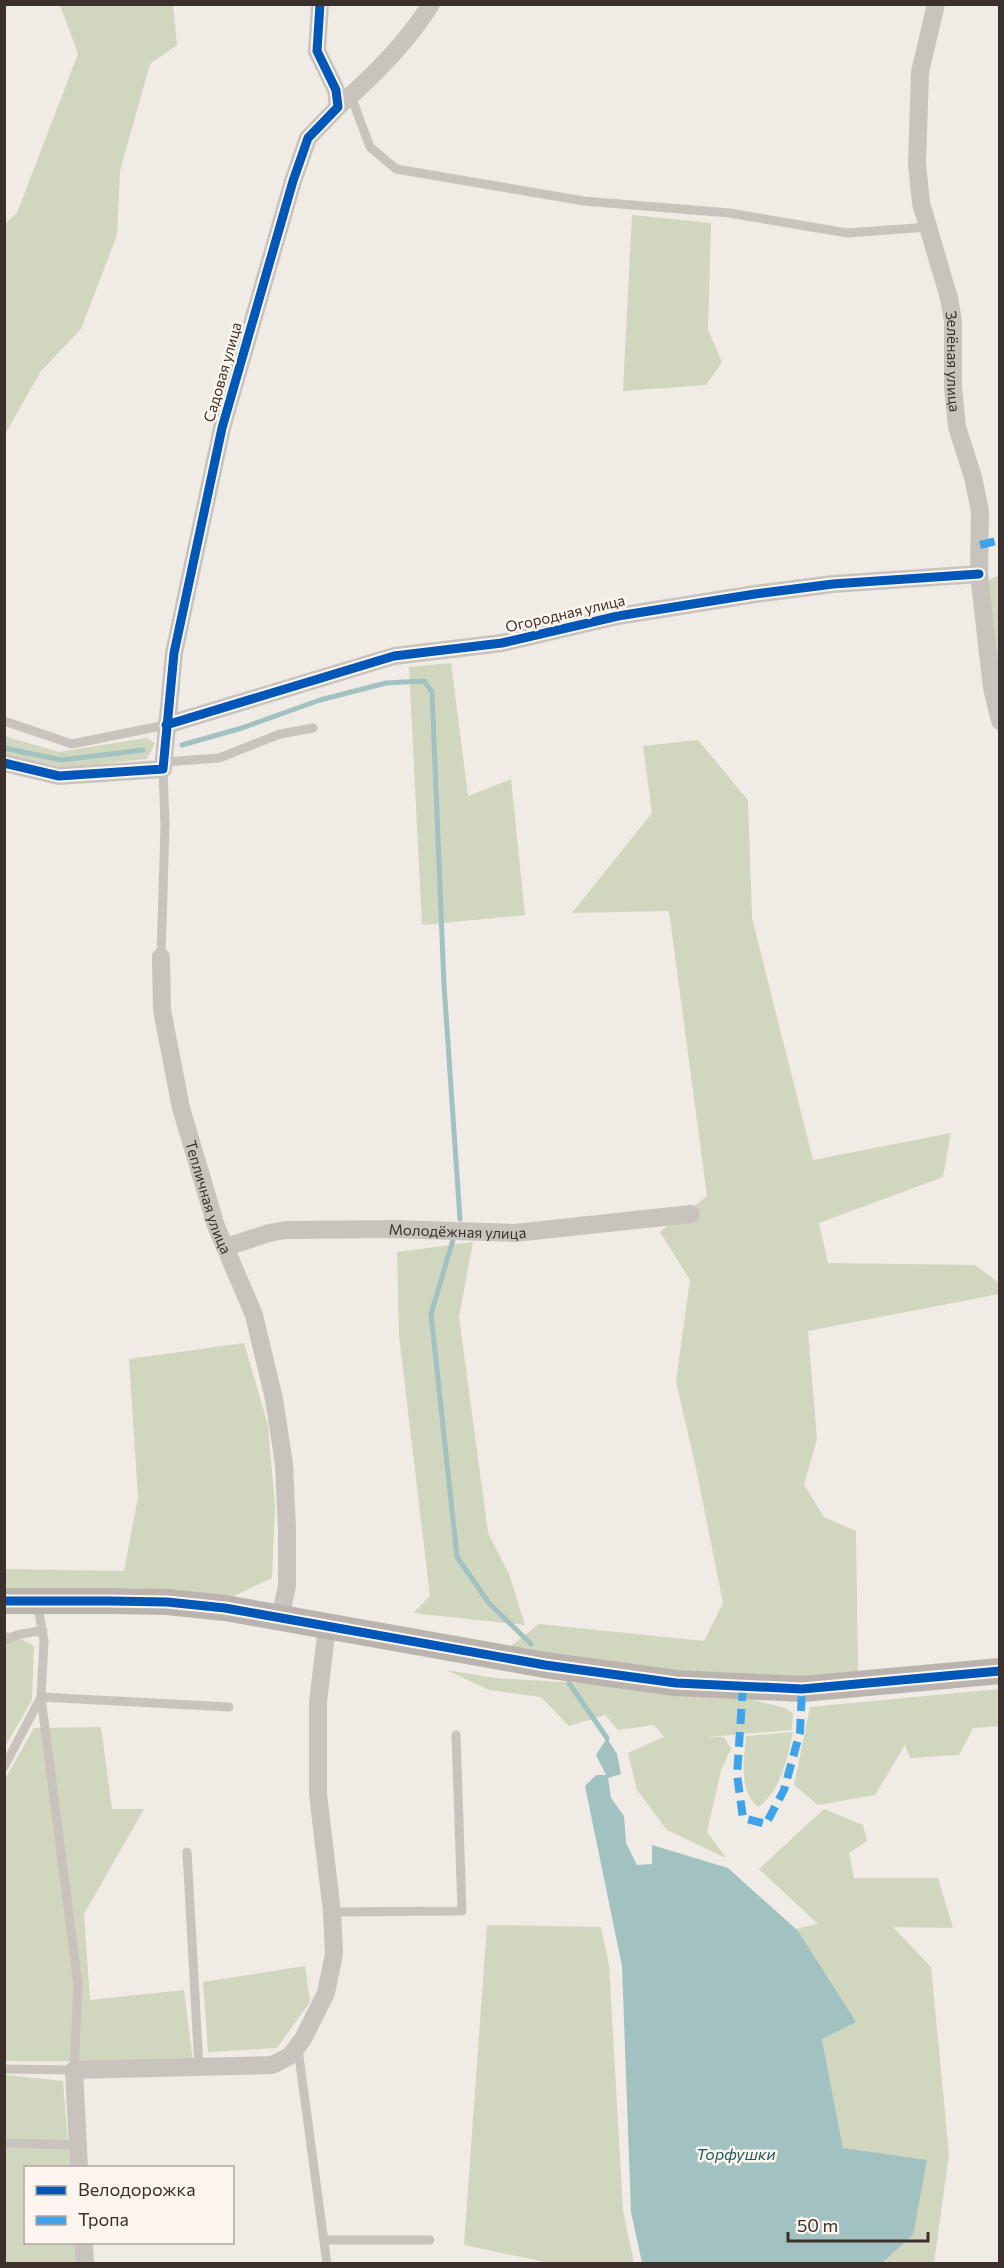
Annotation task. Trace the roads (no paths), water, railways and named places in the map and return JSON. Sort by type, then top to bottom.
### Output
[{"type":"street","points":[[320,4],[317,51],[336,90],[345,101]]},
{"type":"street","name":"Садовая улица","points":[[164,765],[174,653],[222,428],[293,180],[308,138],[385,64],[421,21],[431,4]]},
{"type":"street","name":"Зелёная улица","points":[[936,4],[920,72],[916,164],[921,203],[949,298],[953,321],[953,387],[957,427],[973,477],[980,511],[980,574],[992,688],[999,721]]},
{"type":"street","name":"Огородная улица","points":[[166,725],[394,656],[502,643],[618,616],[755,594],[833,584],[980,574]]},
{"type":"street","points":[[4,763],[59,776],[164,765]]},
{"type":"street","name":"Тепличная улица","points":[[161,957],[162,1010],[181,1108],[216,1226],[254,1315],[273,1399],[284,1464],[287,1530],[286,1586],[280,1618]]},
{"type":"street","name":"Молодёжная улица","points":[[226,1247],[286,1230],[395,1229],[515,1233],[691,1214]]},
{"type":"street","points":[[4,1601],[167,1602],[225,1608],[545,1665],[676,1683],[802,1689],[999,1671]]},
{"type":"street","points":[[79,2166],[74,2070],[272,2065],[290,2055],[298,2047],[326,1993],[334,1954],[332,1912],[318,1794],[318,1701],[327,1627]]},
{"type":"street","points":[[84,2244],[85,2264]]},
{"type":"lane","points":[[345,101],[370,147],[396,169],[584,201],[729,213],[846,234],[928,227]]},
{"type":"lane","points":[[4,721],[72,744],[166,725]]},
{"type":"lane","points":[[164,765],[219,758],[280,734],[313,728]]},
{"type":"lane","name":"Тепличная улица","points":[[161,957],[165,825],[164,765]]},
{"type":"lane","points":[[4,2069],[74,2070],[78,1985],[41,1697],[43,1630],[36,1602]]},
{"type":"lane","points":[[4,1640],[43,1630]]},
{"type":"lane","points":[[41,1697],[229,1707]]},
{"type":"lane","points":[[4,1767],[41,1697]]},
{"type":"lane","points":[[332,1912],[462,1911],[456,1736]]},
{"type":"lane","points":[[187,1852],[199,2068]]},
{"type":"lane","points":[[298,2047],[327,2264]]},
{"type":"lane","points":[[4,2143],[78,2145]]},
{"type":"lane","points":[[325,2240],[430,2240]]},
{"type":"water","name":"Торфушки","points":[[607,1738],[617,1754],[621,1774],[608,1778],[611,1798],[624,1816],[626,1843],[637,1865],[652,1864],[652,1845],[728,1868],[798,1931],[856,2022],[822,2039],[843,2148],[927,2160],[913,2235],[882,2263],[642,2263],[631,2212],[622,1966],[585,1786],[596,1775],[606,1775],[596,1755]]},
{"type":"waterway","points":[[182,745],[242,728],[320,700],[386,683],[424,681],[432,692],[444,985],[460,1219]]},
{"type":"waterway","points":[[4,748],[61,760],[143,750]]},
{"type":"waterway","points":[[453,1240],[431,1314],[457,1557],[489,1603],[531,1644]]},
{"type":"waterway","points":[[569,1683],[607,1738]]}]
